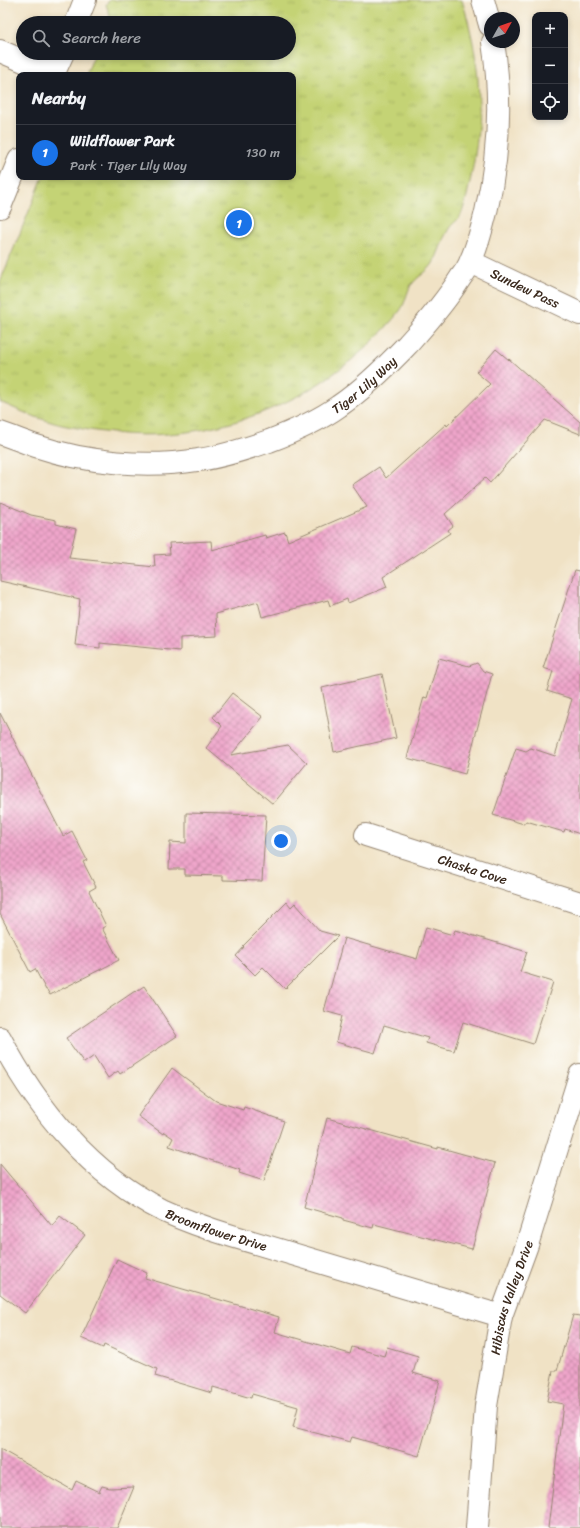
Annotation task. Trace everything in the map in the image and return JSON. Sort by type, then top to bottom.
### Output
[{"type":"street","points":[[79,16],[85,0]]},
{"type":"street","points":[[483,0],[486,12]]},
{"type":"street","name":"Tiger Lily Way","points":[[0,433],[38,447],[90,458],[127,463],[159,463],[198,460],[228,454],[288,434],[339,406],[366,385],[399,354],[454,290],[471,262],[481,231],[496,156],[499,102],[497,64],[494,48]]},
{"type":"street","points":[[0,51],[16,58]]},
{"type":"street","points":[[20,60],[46,72]]},
{"type":"street","points":[[54,72],[60,60]]},
{"type":"street","points":[[0,207],[16,167]]},
{"type":"street","name":"Sundew Pass","points":[[471,262],[580,314]]},
{"type":"street","name":"Chaska Cove","points":[[366,835],[580,903]]},
{"type":"street","name":"Broomflower Drive","points":[[0,1038],[35,1097],[60,1129],[87,1157],[112,1178],[136,1195],[193,1223],[232,1236],[501,1316]]},
{"type":"street","name":"Hibiscus Valley Drive","points":[[477,1528],[486,1406],[501,1316],[527,1245],[580,1075]]},
{"type":"green space","points":[[109,0],[462,0],[477,66],[479,110],[475,154],[467,196],[461,215],[448,230],[432,265],[412,284],[399,312],[377,337],[352,360],[325,380],[296,397],[265,411],[233,422],[201,430],[141,435],[88,430],[62,425],[31,415],[0,402],[0,282],[42,180],[296,180],[296,72],[87,72],[92,60],[296,60],[296,16],[110,16],[106,5]]},
{"type":"building","points":[[496,349],[580,422],[580,434],[545,420],[490,483],[485,478],[445,514],[453,526],[448,530],[450,533],[383,577],[387,587],[348,603],[347,599],[330,606],[328,600],[262,617],[258,602],[216,614],[217,636],[180,638],[180,651],[100,643],[100,648],[75,645],[80,599],[0,581],[0,502],[31,515],[56,520],[56,524],[76,529],[69,558],[155,567],[154,555],[170,554],[169,543],[211,541],[212,550],[265,535],[266,538],[285,532],[288,541],[367,507],[352,485],[379,467],[386,478],[446,424],[447,426],[490,384],[476,372]]},
{"type":"building","points":[[575,570],[580,571],[580,834],[565,829],[564,832],[526,821],[524,824],[493,815],[516,748],[526,751],[531,748],[555,756],[572,699],[547,691],[553,671],[543,668]]},
{"type":"building","points":[[439,658],[469,666],[477,663],[483,671],[492,674],[465,774],[407,758],[424,697],[427,698]]},
{"type":"building","points":[[382,674],[396,738],[334,752],[322,688]]},
{"type":"building","points":[[232,693],[263,717],[231,755],[288,745],[307,763],[273,804],[206,748],[222,726],[213,717]]},
{"type":"building","points":[[0,713],[63,836],[72,831],[87,860],[83,862],[96,887],[89,891],[106,926],[102,928],[119,960],[50,995],[35,969],[30,972],[0,914]]},
{"type":"building","points":[[186,813],[266,815],[262,881],[223,880],[223,876],[185,875],[185,869],[169,869],[170,842],[186,843]]},
{"type":"building","points":[[287,902],[291,907],[295,903],[320,931],[338,936],[285,989],[263,967],[255,975],[236,956],[244,947],[243,946]]},
{"type":"building","points":[[426,927],[453,935],[455,930],[527,952],[520,972],[553,982],[533,1044],[463,1022],[454,1051],[426,1043],[428,1038],[384,1025],[375,1053],[336,1042],[342,1016],[324,1011],[344,938],[417,959]]},
{"type":"building","points":[[144,986],[177,1036],[120,1074],[118,1071],[108,1078],[94,1056],[84,1063],[66,1038]]},
{"type":"building","points":[[172,1068],[216,1101],[243,1110],[244,1107],[284,1121],[264,1181],[239,1173],[240,1170],[169,1146],[173,1138],[164,1132],[163,1134],[138,1116]]},
{"type":"building","points":[[327,1118],[438,1149],[438,1147],[495,1163],[472,1249],[374,1224],[373,1228],[304,1207]]},
{"type":"building","points":[[0,1164],[52,1226],[60,1216],[85,1235],[25,1313],[0,1294]]},
{"type":"building","points":[[117,1259],[147,1273],[145,1278],[279,1317],[275,1332],[350,1354],[352,1347],[384,1356],[387,1347],[418,1356],[413,1373],[440,1381],[419,1456],[352,1437],[350,1442],[293,1427],[298,1407],[252,1394],[251,1398],[213,1387],[212,1393],[155,1376],[157,1369],[104,1345],[103,1348],[81,1338]]},
{"type":"building","points":[[573,1315],[580,1316],[580,1528],[548,1528],[563,1404],[547,1401],[553,1371],[557,1371]]},
{"type":"building","points":[[0,1449],[72,1490],[76,1481],[99,1492],[102,1486],[110,1488],[134,1487],[117,1528],[0,1528]]},
{"type":"place","name":"Wildflower Park","points":[[239,223]]}]
